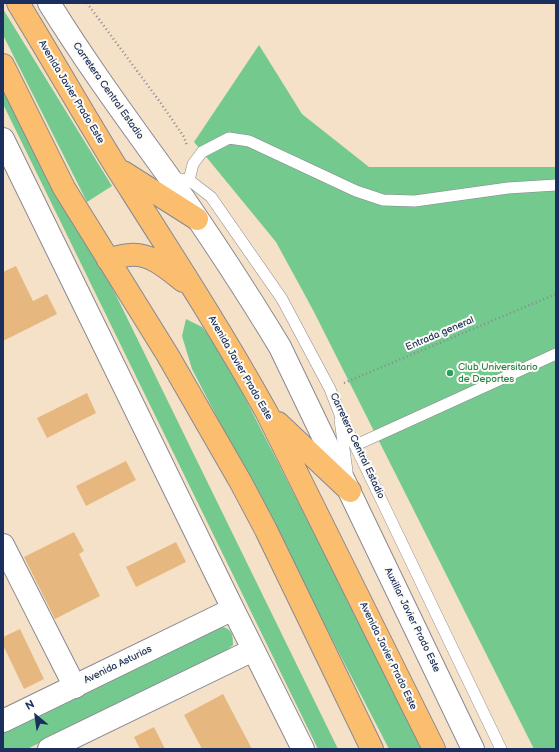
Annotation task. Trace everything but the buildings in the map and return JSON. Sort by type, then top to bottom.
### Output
[{"type":"main road","name":"Avenida Javier Prado Este","points":[[18,3],[117,168],[242,368],[267,413],[434,745]]},
{"type":"main road","points":[[3,65],[64,188],[167,354],[240,480],[266,530],[372,749]]},
{"type":"main road","points":[[117,168],[197,219]]},
{"type":"main road","points":[[108,260],[130,254],[148,257],[162,265],[194,289]]},
{"type":"main road","points":[[267,413],[350,491]]},
{"type":"street","name":"Carretera Central Estadio","points":[[49,3],[76,47],[179,179],[197,219],[251,299],[280,347],[350,491]]},
{"type":"street","points":[[3,139],[303,749]]},
{"type":"street","name":"Auxiliar Javier Prado Este","points":[[350,491],[473,749]]},
{"type":"street","points":[[3,545],[74,687]]},
{"type":"street","name":"Avenida Asturias","points":[[3,721],[233,609]]},
{"type":"street","points":[[49,749],[253,650]]},
{"type":"lane","points":[[179,179],[202,152],[229,138],[249,141],[356,191],[383,200],[415,201],[508,188],[556,185]]},
{"type":"lane","name":"Carretera Central Estadio","points":[[179,179],[211,197],[282,299],[330,389],[339,412],[501,749]]},
{"type":"lane","points":[[356,445],[556,354]]},
{"type":"lane","points":[[339,412],[350,491]]},
{"type":"path","points":[[87,3],[184,137],[193,164]]},
{"type":"path","name":"Entrada general","points":[[330,389],[556,294]]},
{"type":"green space","points":[[3,9],[112,186],[87,202],[3,35]]},
{"type":"green space","name":"Club Universitario de Deportes","points":[[259,45],[302,114],[369,167],[556,167],[556,749],[534,749],[313,310],[276,242],[194,142]]},
{"type":"green space","points":[[3,74],[43,146],[338,749],[318,749],[3,104]]},
{"type":"green space","points":[[186,319],[202,327],[220,349],[424,749],[389,749],[192,369],[182,336]]},
{"type":"green space","points":[[218,626],[228,629],[232,634],[233,645],[222,654],[27,749],[3,749],[3,731]]},
{"type":"place","name":"Club Universitario de Deportes","points":[[450,373]]}]
